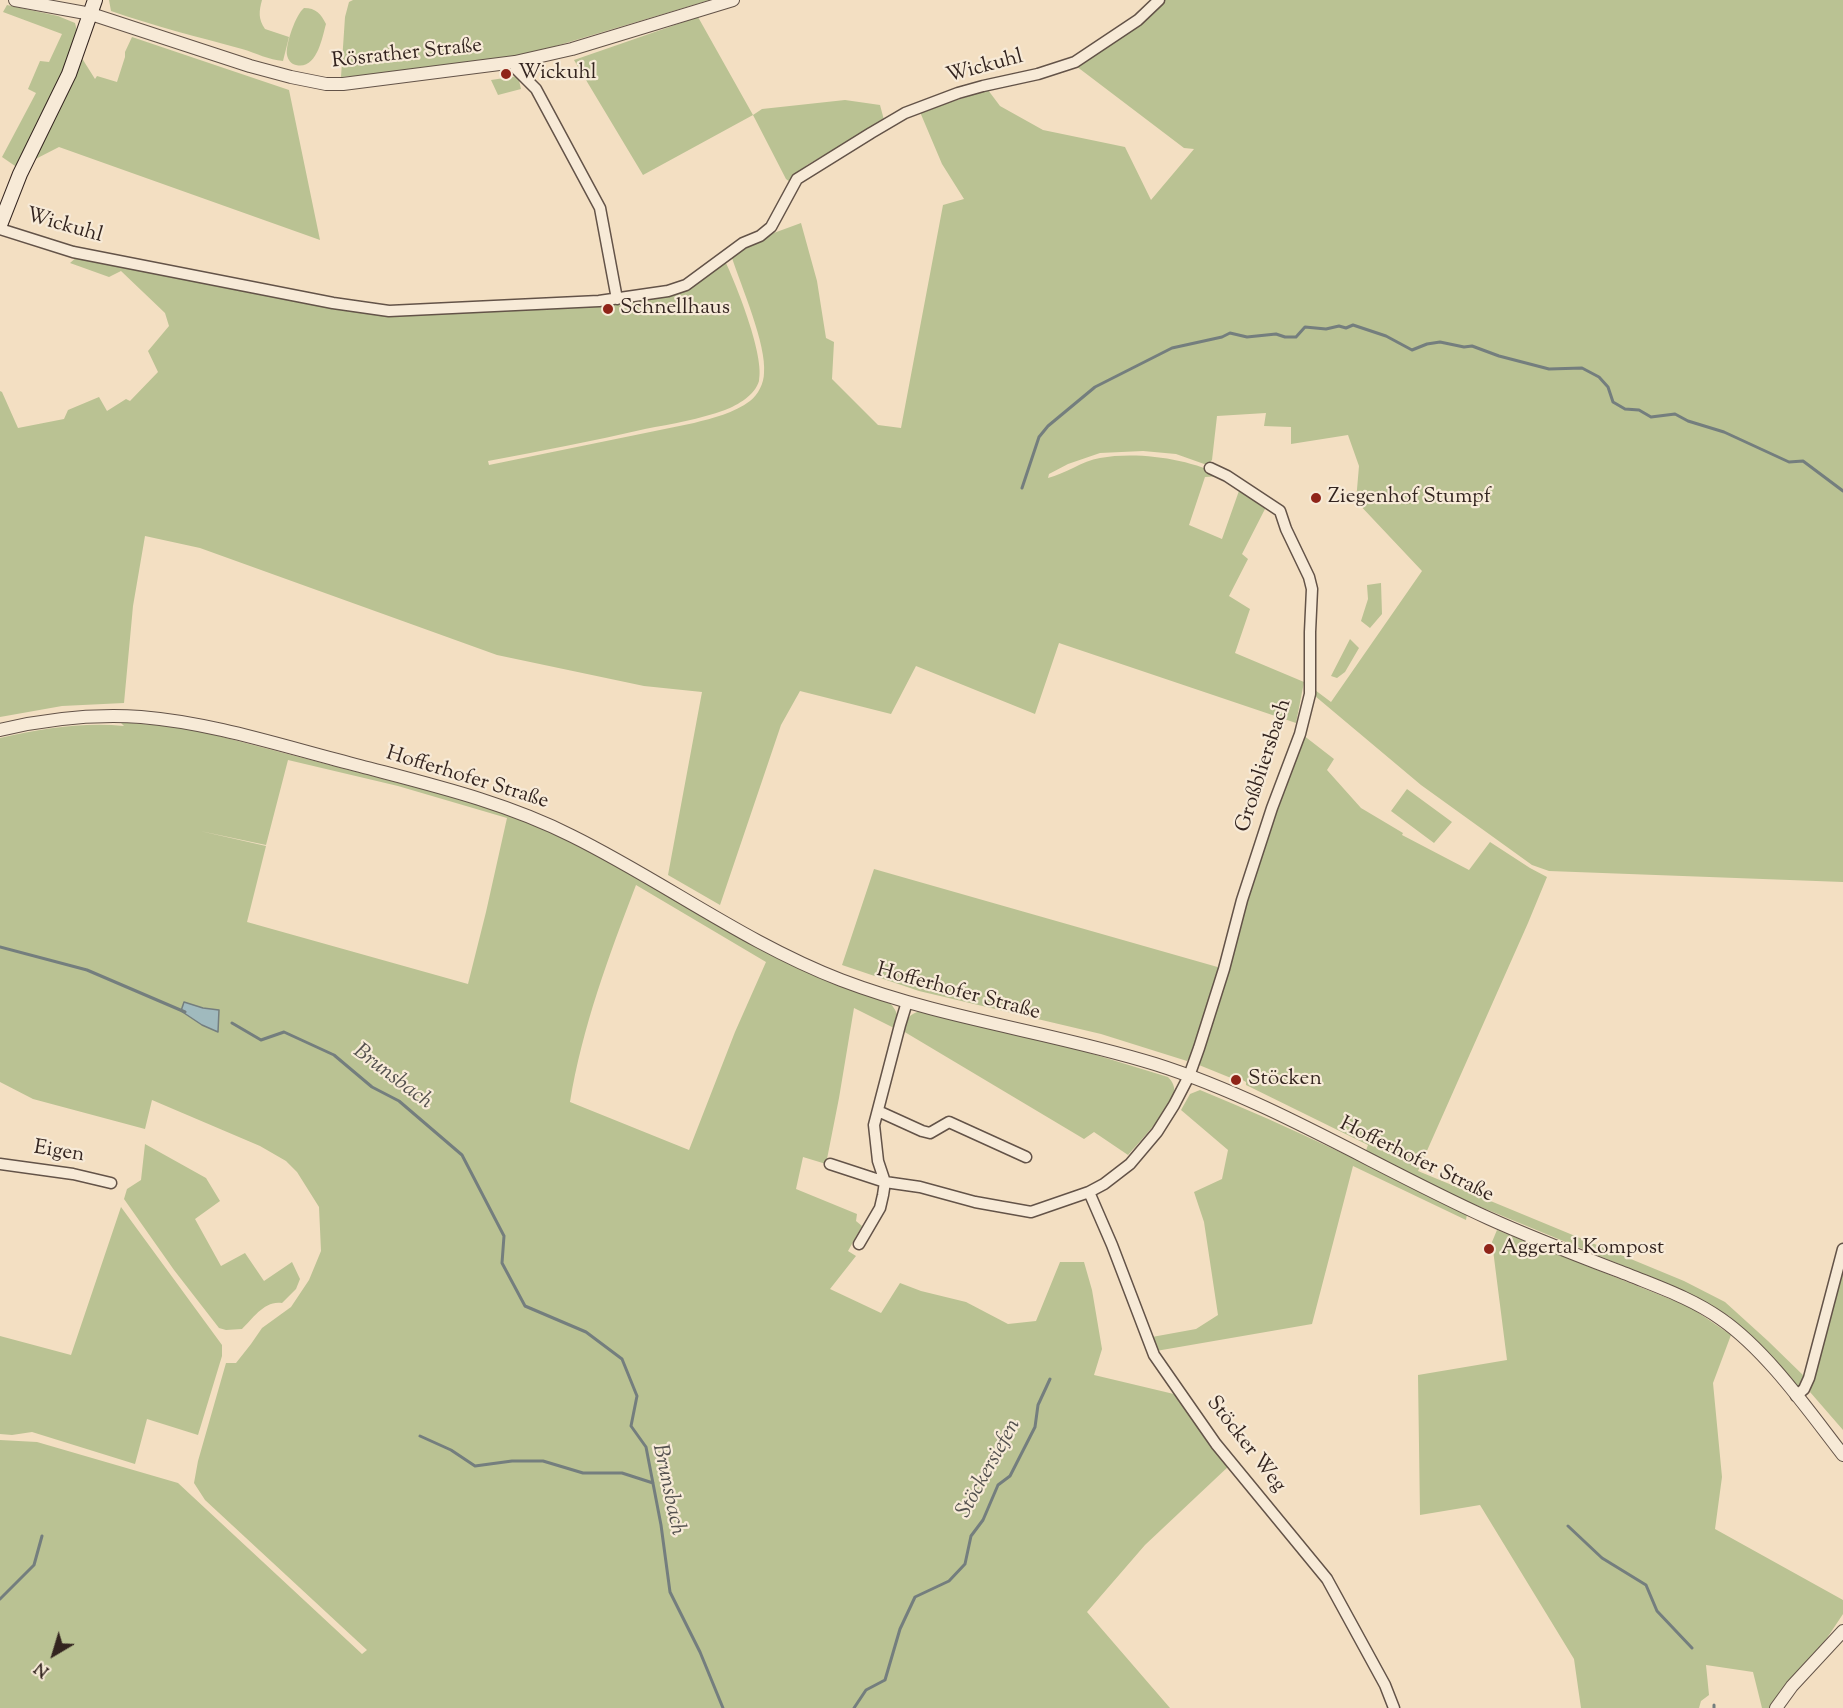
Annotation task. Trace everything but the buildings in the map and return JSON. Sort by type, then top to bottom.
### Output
[{"type":"main road","points":[[0,227],[20,174],[69,74],[95,0]]},
{"type":"street","name":"Rösrather Straße","points":[[15,0],[91,14],[250,66],[326,84],[343,84],[515,62],[572,49],[733,0]]},
{"type":"street","name":"Wickuhl","points":[[0,227],[73,252],[333,303],[389,311],[617,299],[668,291],[686,285],[743,243],[759,236],[771,227],[793,185],[804,173],[905,113],[967,91],[1038,74],[1075,62],[1138,20],[1159,0]]},
{"type":"street","points":[[515,62],[516,69],[536,89],[600,208],[617,299]]},
{"type":"street","name":"Großbliersbach","points":[[1189,1076],[1224,969],[1245,890],[1300,734],[1310,694],[1312,590],[1309,577],[1280,511],[1227,476],[1210,468]]},
{"type":"street","name":"Hofferhofer Straße","points":[[0,730],[45,721],[85,717],[122,716],[155,719],[241,736],[498,804],[555,827],[774,950],[846,982],[908,1002],[1106,1051],[1189,1076],[1283,1116],[1417,1185],[1490,1219],[1680,1296],[1720,1318],[1750,1342],[1843,1455]]},
{"type":"street","points":[[859,1244],[880,1208],[885,1182],[875,1143],[874,1125],[908,1002]]},
{"type":"street","points":[[830,1164],[885,1182],[920,1187],[975,1202],[1031,1212],[1089,1192],[1124,1169],[1166,1120],[1189,1076]]},
{"type":"street","points":[[878,1111],[930,1133],[949,1122],[1026,1157]]},
{"type":"street","name":"Eigen","points":[[0,1164],[73,1174],[111,1183]]},
{"type":"street","name":"Stöcker Weg","points":[[1089,1192],[1154,1355],[1216,1444],[1327,1579],[1385,1685],[1394,1708]]},
{"type":"street","points":[[1796,1396],[1804,1389],[1809,1378],[1843,1249]]},
{"type":"street","points":[[1776,1708],[1792,1686],[1843,1631]]},
{"type":"green space","points":[[109,0],[262,0],[260,15],[265,29],[289,37],[283,61],[111,11]]},
{"type":"green space","points":[[353,0],[710,0],[539,51],[507,58],[404,72],[341,77],[345,17],[349,2]]},
{"type":"green space","points":[[1164,0],[1843,0],[1843,882],[1549,871],[1532,865],[1421,785],[1315,696],[1315,690],[1331,702],[1422,571],[1356,501],[1359,466],[1348,435],[1291,444],[1291,427],[1264,426],[1266,413],[1217,416],[1212,460],[1207,465],[1176,454],[1143,451],[1100,453],[1068,464],[1049,474],[1048,478],[1100,458],[1131,455],[1180,461],[1210,470],[1223,476],[1205,477],[1189,525],[1222,539],[1240,488],[1264,504],[1265,509],[1242,554],[1248,559],[1229,596],[1250,609],[1235,653],[1304,682],[1296,723],[1059,643],[1035,714],[916,666],[891,714],[800,691],[781,725],[720,905],[668,875],[702,692],[644,686],[497,655],[200,548],[145,536],[133,606],[124,703],[62,706],[0,717],[0,391],[18,428],[64,419],[68,410],[99,397],[107,411],[126,399],[130,401],[158,372],[148,351],[169,326],[165,313],[121,271],[109,277],[70,263],[78,256],[391,316],[687,288],[726,263],[749,322],[758,355],[759,381],[750,395],[730,408],[706,416],[488,461],[489,465],[694,423],[730,412],[750,401],[762,385],[764,361],[758,332],[732,258],[735,254],[771,234],[801,223],[817,281],[826,338],[834,342],[832,379],[878,425],[901,428],[943,205],[964,199],[942,164],[920,112],[988,90],[1000,106],[1043,130],[1125,147],[1151,200],[1194,149],[1184,148],[1076,66]]},
{"type":"green space","points":[[7,5],[58,16],[75,23],[77,31],[73,44],[95,79],[97,76],[117,82],[125,52],[132,37],[289,90],[320,240],[59,147],[18,168],[2,157],[36,93],[28,89],[40,61],[49,62],[62,34],[3,12]]},
{"type":"green space","points":[[304,8],[318,12],[326,24],[314,58],[309,63],[296,65],[289,60],[287,50],[289,37]]},
{"type":"green space","points":[[698,17],[753,115],[643,175],[574,60]]},
{"type":"green space","points":[[518,76],[521,89],[498,95],[491,80]]},
{"type":"green space","points":[[845,100],[880,105],[884,120],[807,165],[790,182],[786,179],[753,115],[762,109]]},
{"type":"green space","points":[[1381,583],[1382,614],[1370,628],[1361,621],[1368,599],[1367,585]]},
{"type":"green space","points":[[1350,639],[1359,648],[1345,672],[1337,678],[1331,676]]},
{"type":"green space","points":[[120,722],[188,728],[510,812],[890,1003],[897,1015],[896,1029],[854,1008],[826,1164],[803,1157],[796,1189],[857,1214],[856,1221],[862,1226],[848,1251],[856,1256],[830,1289],[881,1313],[900,1283],[921,1291],[966,1302],[1008,1324],[1036,1321],[1060,1262],[1084,1262],[1092,1290],[1102,1349],[1094,1375],[1178,1395],[1230,1465],[1145,1545],[1087,1612],[1170,1708],[0,1708],[0,1440],[37,1442],[178,1483],[362,1654],[367,1650],[205,1500],[194,1483],[198,1461],[226,1363],[236,1363],[262,1328],[291,1307],[309,1280],[321,1251],[319,1207],[297,1172],[286,1161],[260,1146],[152,1100],[145,1129],[33,1099],[0,1082],[0,738],[62,727],[124,726]],"holes":[[[288,760],[398,786],[507,818],[468,984],[247,922],[266,846],[200,831],[266,845]],[[636,885],[766,962],[735,1032],[689,1150],[570,1102],[589,1019],[606,965]]]},
{"type":"green space","points":[[1303,735],[1334,759],[1327,770],[1361,808],[1403,833],[1402,835],[1469,870],[1490,842],[1547,877],[1418,1171],[1684,1281],[1725,1302],[1806,1378],[1798,1388],[1763,1347],[1729,1316],[1682,1290],[1454,1196],[1365,1153],[1368,1145],[1246,1085],[1246,1082],[1236,1076],[1231,1078],[1199,1065],[1274,809]]},
{"type":"green space","points":[[1407,789],[1452,822],[1434,843],[1391,811]]},
{"type":"green space","points":[[874,869],[1221,968],[1195,1049],[1187,1061],[1101,1034],[919,991],[842,965]]},
{"type":"green space","points":[[921,1011],[1057,1043],[1168,1077],[1173,1085],[1174,1094],[1160,1117],[1128,1155],[1094,1132],[1084,1139],[903,1031],[909,1018]]},
{"type":"green space","points":[[1200,1090],[1401,1181],[1467,1214],[1466,1220],[1353,1166],[1312,1324],[1156,1351],[1152,1337],[1196,1329],[1218,1315],[1204,1222],[1194,1192],[1222,1179],[1228,1150],[1181,1110],[1190,1094]]},
{"type":"green space","points":[[145,1144],[206,1178],[220,1201],[195,1219],[221,1266],[245,1253],[264,1281],[292,1262],[300,1279],[296,1289],[282,1303],[265,1307],[242,1329],[219,1328],[174,1270],[124,1199],[127,1189],[141,1180]]},
{"type":"green space","points":[[121,1207],[222,1345],[222,1356],[198,1435],[147,1419],[135,1464],[32,1432],[0,1434],[0,1336],[71,1355]]},
{"type":"green space","points":[[1497,1230],[1690,1307],[1731,1335],[1713,1383],[1722,1477],[1715,1529],[1843,1600],[1843,1614],[1821,1647],[1780,1691],[1770,1708],[1762,1708],[1753,1672],[1706,1665],[1709,1695],[1701,1701],[1699,1708],[1581,1708],[1574,1659],[1480,1505],[1420,1515],[1418,1375],[1507,1360],[1492,1242]]},
{"type":"green space","points":[[1843,1257],[1843,1430],[1810,1392]]},
{"type":"water","points":[[184,1002],[219,1010],[218,1032],[202,1025],[181,1011]]},
{"type":"waterway","points":[[1022,488],[1039,437],[1048,426],[1095,387],[1172,348],[1222,337],[1230,333],[1247,337],[1276,334],[1296,337],[1305,327],[1326,329],[1339,326],[1346,328],[1353,325],[1386,336],[1412,350],[1440,342],[1464,347],[1472,346],[1499,356],[1549,369],[1582,368],[1599,377],[1608,387],[1613,402],[1625,409],[1639,410],[1651,417],[1675,414],[1688,421],[1724,432],[1789,462],[1803,461],[1843,491]]},
{"type":"waterway","name":"Brunsbach","points":[[0,947],[87,970],[185,1012]]},
{"type":"waterway","name":"Brunsbach","points":[[232,1023],[261,1040],[284,1032],[334,1055],[372,1087],[399,1101],[462,1155],[504,1236],[502,1263],[525,1306],[586,1332],[622,1359],[637,1396],[631,1426],[646,1447],[661,1525],[670,1592],[700,1652],[723,1708]]},
{"type":"waterway","name":"Stöckersiefen","points":[[854,1708],[866,1690],[885,1680],[900,1629],[915,1597],[949,1581],[965,1564],[971,1536],[983,1520],[998,1485],[1010,1476],[1035,1427],[1038,1405],[1050,1379]]},
{"type":"waterway","points":[[420,1436],[451,1450],[475,1466],[512,1461],[543,1461],[583,1473],[622,1473],[653,1483]]},
{"type":"waterway","points":[[1568,1526],[1602,1558],[1646,1585],[1657,1611],[1692,1648]]},
{"type":"waterway","points":[[0,1599],[34,1565],[42,1536]]},
{"type":"place","name":"Wickuhl","points":[[506,74]]},
{"type":"place","name":"Schnellhaus","points":[[608,309]]},
{"type":"place","name":"Ziegenhof Stumpf","points":[[1316,498]]},
{"type":"place","name":"Stöcken","points":[[1236,1080]]},
{"type":"place","name":"Aggertal Kompost","points":[[1489,1249]]}]
